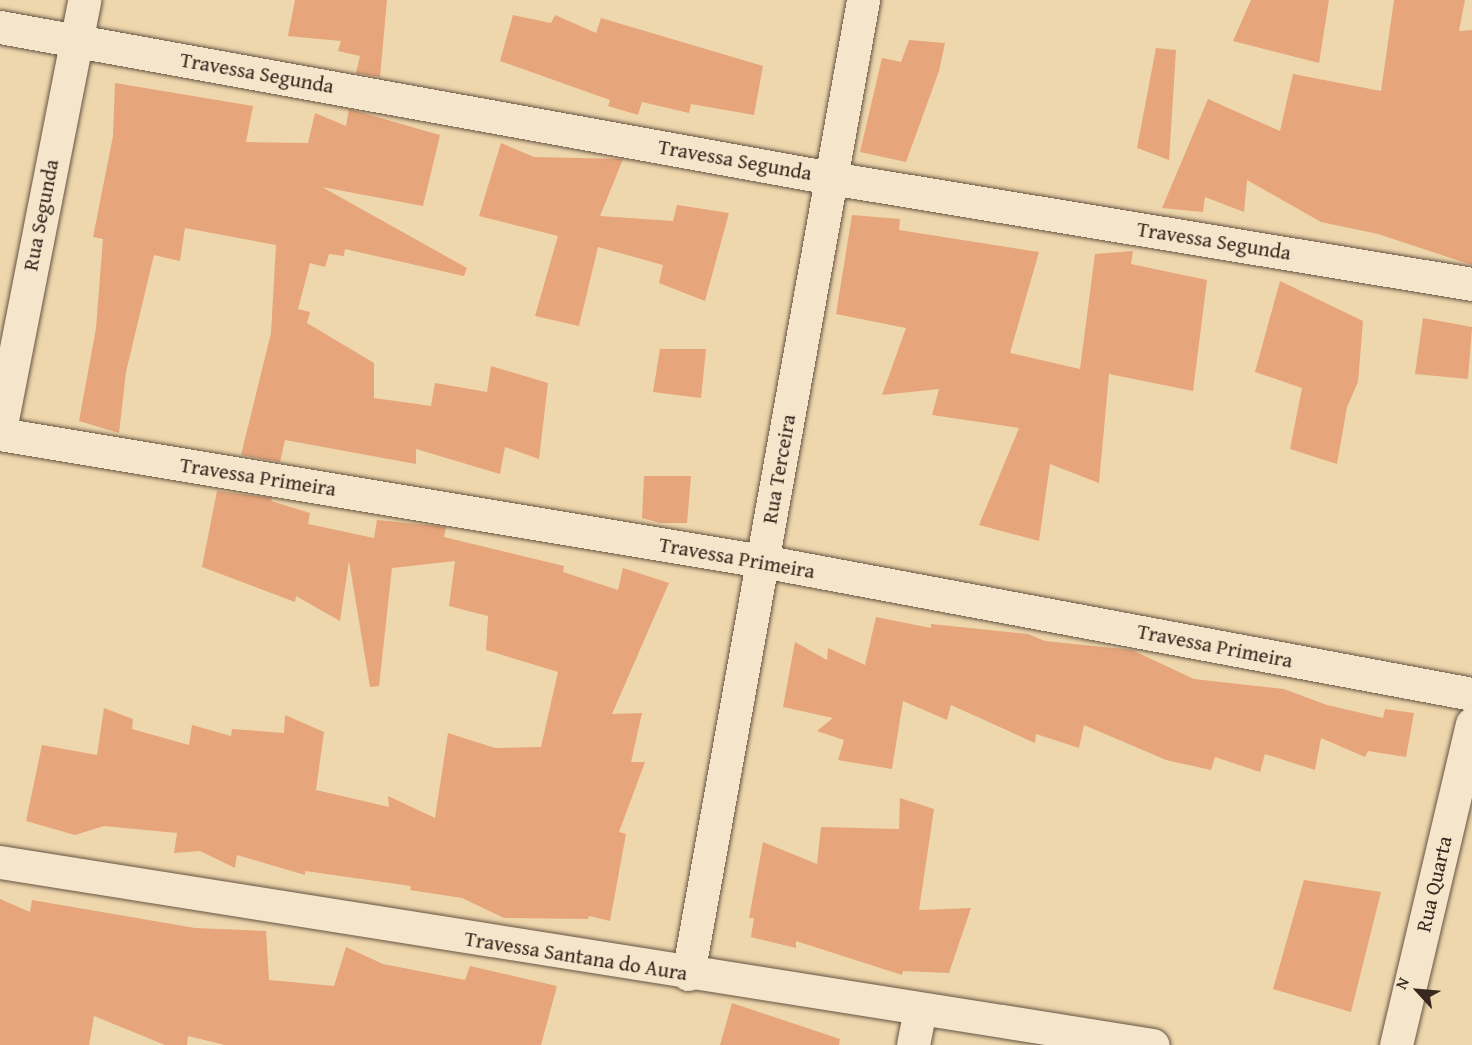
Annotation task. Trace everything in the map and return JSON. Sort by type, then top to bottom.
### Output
[{"type":"street","name":"Rua Segunda","points":[[0,430],[84,0]]},
{"type":"street","name":"Rua Terceira","points":[[688,974],[863,0]]},
{"type":"street","name":"Travessa Segunda","points":[[0,27],[831,178],[1472,284]]},
{"type":"street","name":"Travessa Primeira","points":[[0,434],[762,561],[1472,694]]},
{"type":"street","name":"Rua Quarta","points":[[1396,1045],[1472,724]]},
{"type":"street","name":"Travessa Santana do Aura","points":[[0,862],[688,974],[1153,1045]]},
{"type":"street","points":[[913,1045],[920,1010]]},
{"type":"building","points":[[295,0],[387,0],[380,77],[356,73],[360,56],[338,51],[341,41],[288,36]]},
{"type":"building","points":[[1251,0],[1329,0],[1319,63],[1233,41]]},
{"type":"building","points":[[1394,0],[1465,0],[1459,31],[1472,30],[1472,265],[1378,234],[1321,222],[1247,180],[1244,212],[1205,197],[1203,212],[1162,208],[1208,99],[1280,131],[1293,74],[1381,91]]},
{"type":"building","points":[[513,15],[551,23],[555,15],[596,33],[601,18],[763,66],[754,115],[691,104],[689,113],[642,102],[638,115],[608,106],[610,100],[500,61]]},
{"type":"building","points":[[909,40],[945,43],[939,71],[906,162],[860,152],[882,58],[901,62]]},
{"type":"building","points":[[1156,48],[1176,50],[1169,160],[1137,148]]},
{"type":"building","points":[[115,83],[253,106],[246,142],[308,143],[315,113],[346,126],[349,109],[440,135],[423,206],[322,187],[467,268],[464,276],[345,249],[344,256],[329,254],[325,267],[310,263],[298,309],[310,312],[307,323],[374,363],[374,398],[431,406],[435,383],[487,392],[491,366],[548,383],[539,459],[505,447],[500,474],[416,449],[416,464],[285,440],[280,462],[241,455],[271,333],[276,245],[185,228],[180,261],[154,255],[126,372],[119,433],[79,421],[96,328],[103,239],[93,237],[113,136]]},
{"type":"building","points":[[501,143],[534,157],[623,159],[600,216],[673,221],[677,205],[729,213],[705,301],[659,283],[663,265],[598,247],[579,326],[535,316],[558,236],[479,216]]},
{"type":"building","points":[[852,215],[900,219],[899,230],[1039,252],[1010,353],[1080,369],[1095,254],[1133,251],[1131,264],[1207,280],[1193,391],[1109,374],[1099,483],[1050,464],[1039,541],[979,525],[1019,428],[932,415],[939,389],[882,395],[906,328],[836,314]]},
{"type":"building","points":[[1280,281],[1363,321],[1358,382],[1347,407],[1337,464],[1290,449],[1302,388],[1255,372]]},
{"type":"building","points":[[1423,318],[1472,327],[1468,379],[1415,374]]},
{"type":"building","points":[[660,349],[706,349],[701,398],[653,392]]},
{"type":"building","points":[[644,476],[691,476],[687,523],[660,523],[642,518]]},
{"type":"building","points":[[217,491],[272,498],[271,501],[310,513],[308,524],[374,538],[377,520],[446,527],[444,537],[564,566],[563,572],[618,590],[623,568],[669,583],[612,714],[642,713],[631,762],[645,762],[619,832],[626,834],[610,921],[589,916],[588,919],[504,918],[462,898],[410,890],[411,886],[305,871],[305,875],[237,855],[235,868],[200,851],[174,853],[177,833],[104,826],[75,835],[26,821],[42,745],[97,755],[104,708],[133,719],[132,729],[189,745],[192,725],[231,736],[232,729],[284,733],[285,715],[324,732],[316,790],[389,807],[388,796],[435,818],[448,733],[495,748],[541,747],[558,672],[486,650],[488,616],[449,606],[455,561],[392,568],[379,686],[370,687],[349,561],[340,621],[296,596],[295,602],[202,567]]},
{"type":"building","points":[[876,617],[931,628],[931,624],[1028,634],[1045,641],[1132,650],[1194,679],[1284,689],[1327,705],[1383,718],[1385,709],[1414,713],[1406,757],[1368,751],[1365,757],[1321,738],[1315,770],[1265,754],[1260,772],[1215,757],[1211,770],[1166,760],[1084,725],[1079,748],[1036,734],[1035,743],[951,705],[947,720],[903,701],[892,769],[838,760],[844,740],[817,731],[833,718],[783,707],[795,642],[827,660],[828,648],[865,665]]},
{"type":"building","points":[[900,798],[934,809],[919,910],[971,908],[949,973],[903,971],[902,975],[796,941],[796,948],[751,937],[754,918],[749,918],[763,842],[817,864],[821,827],[899,829]]},
{"type":"building","points":[[1304,880],[1381,892],[1351,1012],[1273,989]]},
{"type":"building","points":[[0,899],[30,912],[32,900],[195,928],[266,931],[269,980],[334,986],[346,947],[383,964],[465,980],[470,966],[557,986],[541,1045],[225,1045],[188,1036],[187,1045],[165,1045],[94,1016],[89,1045],[0,1045]]},
{"type":"building","points":[[732,1003],[840,1039],[839,1045],[720,1045]]}]
